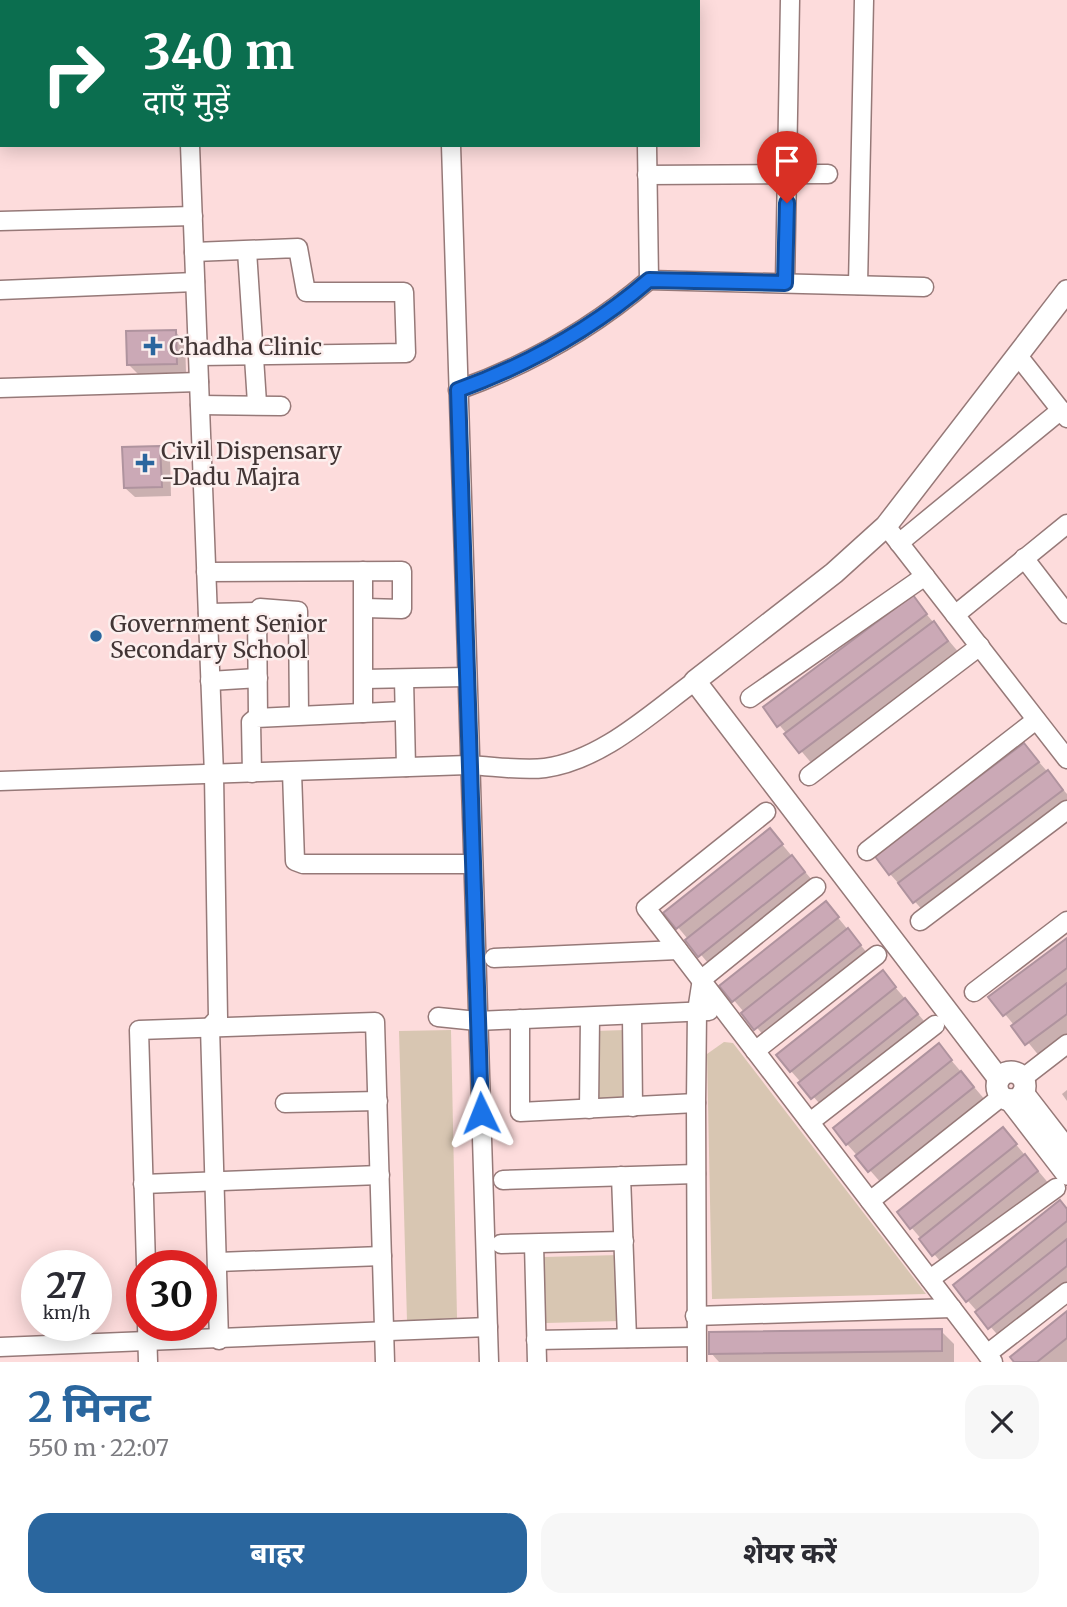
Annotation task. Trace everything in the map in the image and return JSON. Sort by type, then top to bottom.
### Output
[{"type":"street","points":[[785,283],[790,0]]},
{"type":"street","points":[[858,285],[863,0]]},
{"type":"street","points":[[190,147],[214,775],[218,1018],[210,1027],[219,1340],[488,1327]]},
{"type":"street","points":[[451,147],[468,765],[489,1362]]},
{"type":"street","points":[[647,147],[649,280]]},
{"type":"street","points":[[647,175],[787,177],[828,174]]},
{"type":"street","points":[[0,221],[193,216]]},
{"type":"street","points":[[194,252],[298,248],[306,292],[404,292],[406,352],[198,356]]},
{"type":"street","points":[[247,251],[257,403]]},
{"type":"street","points":[[458,390],[555,347],[620,304],[649,280],[924,286]]},
{"type":"street","points":[[0,290],[195,282]]},
{"type":"street","points":[[893,534],[1067,291]]},
{"type":"street","points":[[0,781],[468,765],[544,768],[573,761],[613,741],[834,573],[1064,414],[1019,356]]},
{"type":"street","points":[[0,388],[199,382]]},
{"type":"street","points":[[200,405],[257,403],[281,406]]},
{"type":"street","points":[[955,615],[1067,524]]},
{"type":"street","points":[[893,534],[1067,759]]},
{"type":"street","points":[[1024,558],[1067,614]]},
{"type":"street","points":[[363,571],[363,713]]},
{"type":"street","points":[[206,572],[402,571],[402,609],[365,608]]},
{"type":"street","points":[[750,698],[925,576]]},
{"type":"street","points":[[208,613],[257,612],[260,608],[298,611],[299,715]]},
{"type":"street","points":[[257,612],[258,717]]},
{"type":"street","points":[[809,776],[979,646]]},
{"type":"street","points":[[364,679],[466,677]]},
{"type":"street","points":[[210,681],[258,678]]},
{"type":"street","points":[[404,679],[406,767]]},
{"type":"street","points":[[695,681],[1011,1089],[1067,1150]]},
{"type":"street","points":[[252,773],[251,722],[258,717],[404,711]]},
{"type":"street","points":[[867,851],[1036,720]]},
{"type":"street","points":[[292,772],[295,861],[303,864],[472,864]]},
{"type":"street","points":[[920,921],[1067,810]]},
{"type":"street","points":[[766,812],[646,908],[990,1358],[1067,1292]]},
{"type":"street","points":[[696,1362],[697,1011],[702,979],[816,887]]},
{"type":"street","points":[[974,992],[1067,921]]},
{"type":"street","points":[[494,958],[678,950]]},
{"type":"street","points":[[755,1051],[877,955]]},
{"type":"street","points":[[438,1017],[477,1021],[723,1011]]},
{"type":"street","points":[[632,1015],[633,1107]]},
{"type":"street","points":[[589,1109],[590,1017]]},
{"type":"street","points":[[520,1019],[520,1112],[696,1103]]},
{"type":"street","points":[[145,1250],[139,1030],[375,1022],[385,1362]]},
{"type":"street","points":[[810,1122],[935,1025]]},
{"type":"street","points":[[870,1201],[1067,1044]]},
{"type":"street","points":[[930,1279],[1061,1181],[1011,1089]]},
{"type":"street","points":[[285,1103],[377,1101]]},
{"type":"street","points":[[503,1180],[696,1174]]},
{"type":"street","points":[[143,1184],[380,1175]]},
{"type":"street","points":[[621,1176],[627,1338]]},
{"type":"street","points":[[501,1244],[624,1241]]},
{"type":"street","points":[[534,1244],[537,1362]]},
{"type":"street","points":[[218,1262],[382,1256]]},
{"type":"street","points":[[695,1316],[952,1308]]},
{"type":"street","points":[[536,1340],[696,1337]]},
{"type":"street","points":[[0,1348],[51,1354],[126,1339]]},
{"type":"street","points":[[148,1341],[148,1362]]},
{"type":"shaded area","points":[[451,1030],[457,1318],[407,1321],[399,1031]]},
{"type":"shaded area","points":[[625,1030],[627,1098],[597,1099],[595,1031]]},
{"type":"shaded area","points":[[724,1042],[733,1043],[926,1294],[712,1299],[707,1054]]},
{"type":"shaded area","points":[[619,1255],[620,1321],[546,1323],[544,1257]]},
{"type":"building","points":[[176,330],[177,364],[127,365],[126,331]]},
{"type":"building","points":[[160,446],[162,487],[124,488],[122,447]]},
{"type":"building","points":[[913,595],[927,614],[777,727],[763,707]]},
{"type":"building","points":[[934,621],[948,641],[799,753],[784,734]]},
{"type":"building","points":[[1024,743],[1039,762],[889,875],[874,855]]},
{"type":"building","points":[[1048,770],[1063,790],[913,903],[898,883]]},
{"type":"building","points":[[770,828],[783,844],[676,929],[663,913]]},
{"type":"building","points":[[792,855],[805,872],[698,957],[685,940]]},
{"type":"building","points":[[826,901],[839,917],[732,1002],[719,986]]},
{"type":"building","points":[[848,928],[861,945],[754,1030],[741,1013]]},
{"type":"building","points":[[1067,938],[1067,968],[1003,1016],[988,997]]},
{"type":"building","points":[[883,970],[896,987],[790,1072],[776,1055]]},
{"type":"building","points":[[1067,983],[1067,1014],[1025,1045],[1011,1026]]},
{"type":"building","points":[[905,998],[918,1014],[811,1099],[798,1083]]},
{"type":"building","points":[[939,1043],[952,1060],[846,1145],[833,1128]]},
{"type":"building","points":[[961,1071],[974,1087],[868,1172],[855,1156]]},
{"type":"building","points":[[1003,1127],[1017,1144],[910,1229],[897,1212]]},
{"type":"building","points":[[1025,1154],[1038,1171],[932,1256],[919,1239]]},
{"type":"building","points":[[1060,1200],[1067,1209],[1067,1221],[966,1302],[953,1285]]},
{"type":"building","points":[[1067,1239],[1067,1266],[988,1329],[975,1312]]},
{"type":"building","points":[[1067,1311],[1067,1338],[1037,1362],[1014,1362],[1010,1357]]},
{"type":"building","points":[[942,1329],[942,1351],[709,1354],[709,1332]]},
{"type":"place","name":"Chadha Clinic","points":[[153,346]]},
{"type":"place","name":"Civil Dispensary -Dadu Majra","points":[[145,463]]},
{"type":"place","name":"Government Senior Secondary School","points":[[96,636]]},
{"type":"route","points":[[481,1113],[458,390],[555,347],[620,304],[649,280],[785,283],[787,203]]}]
